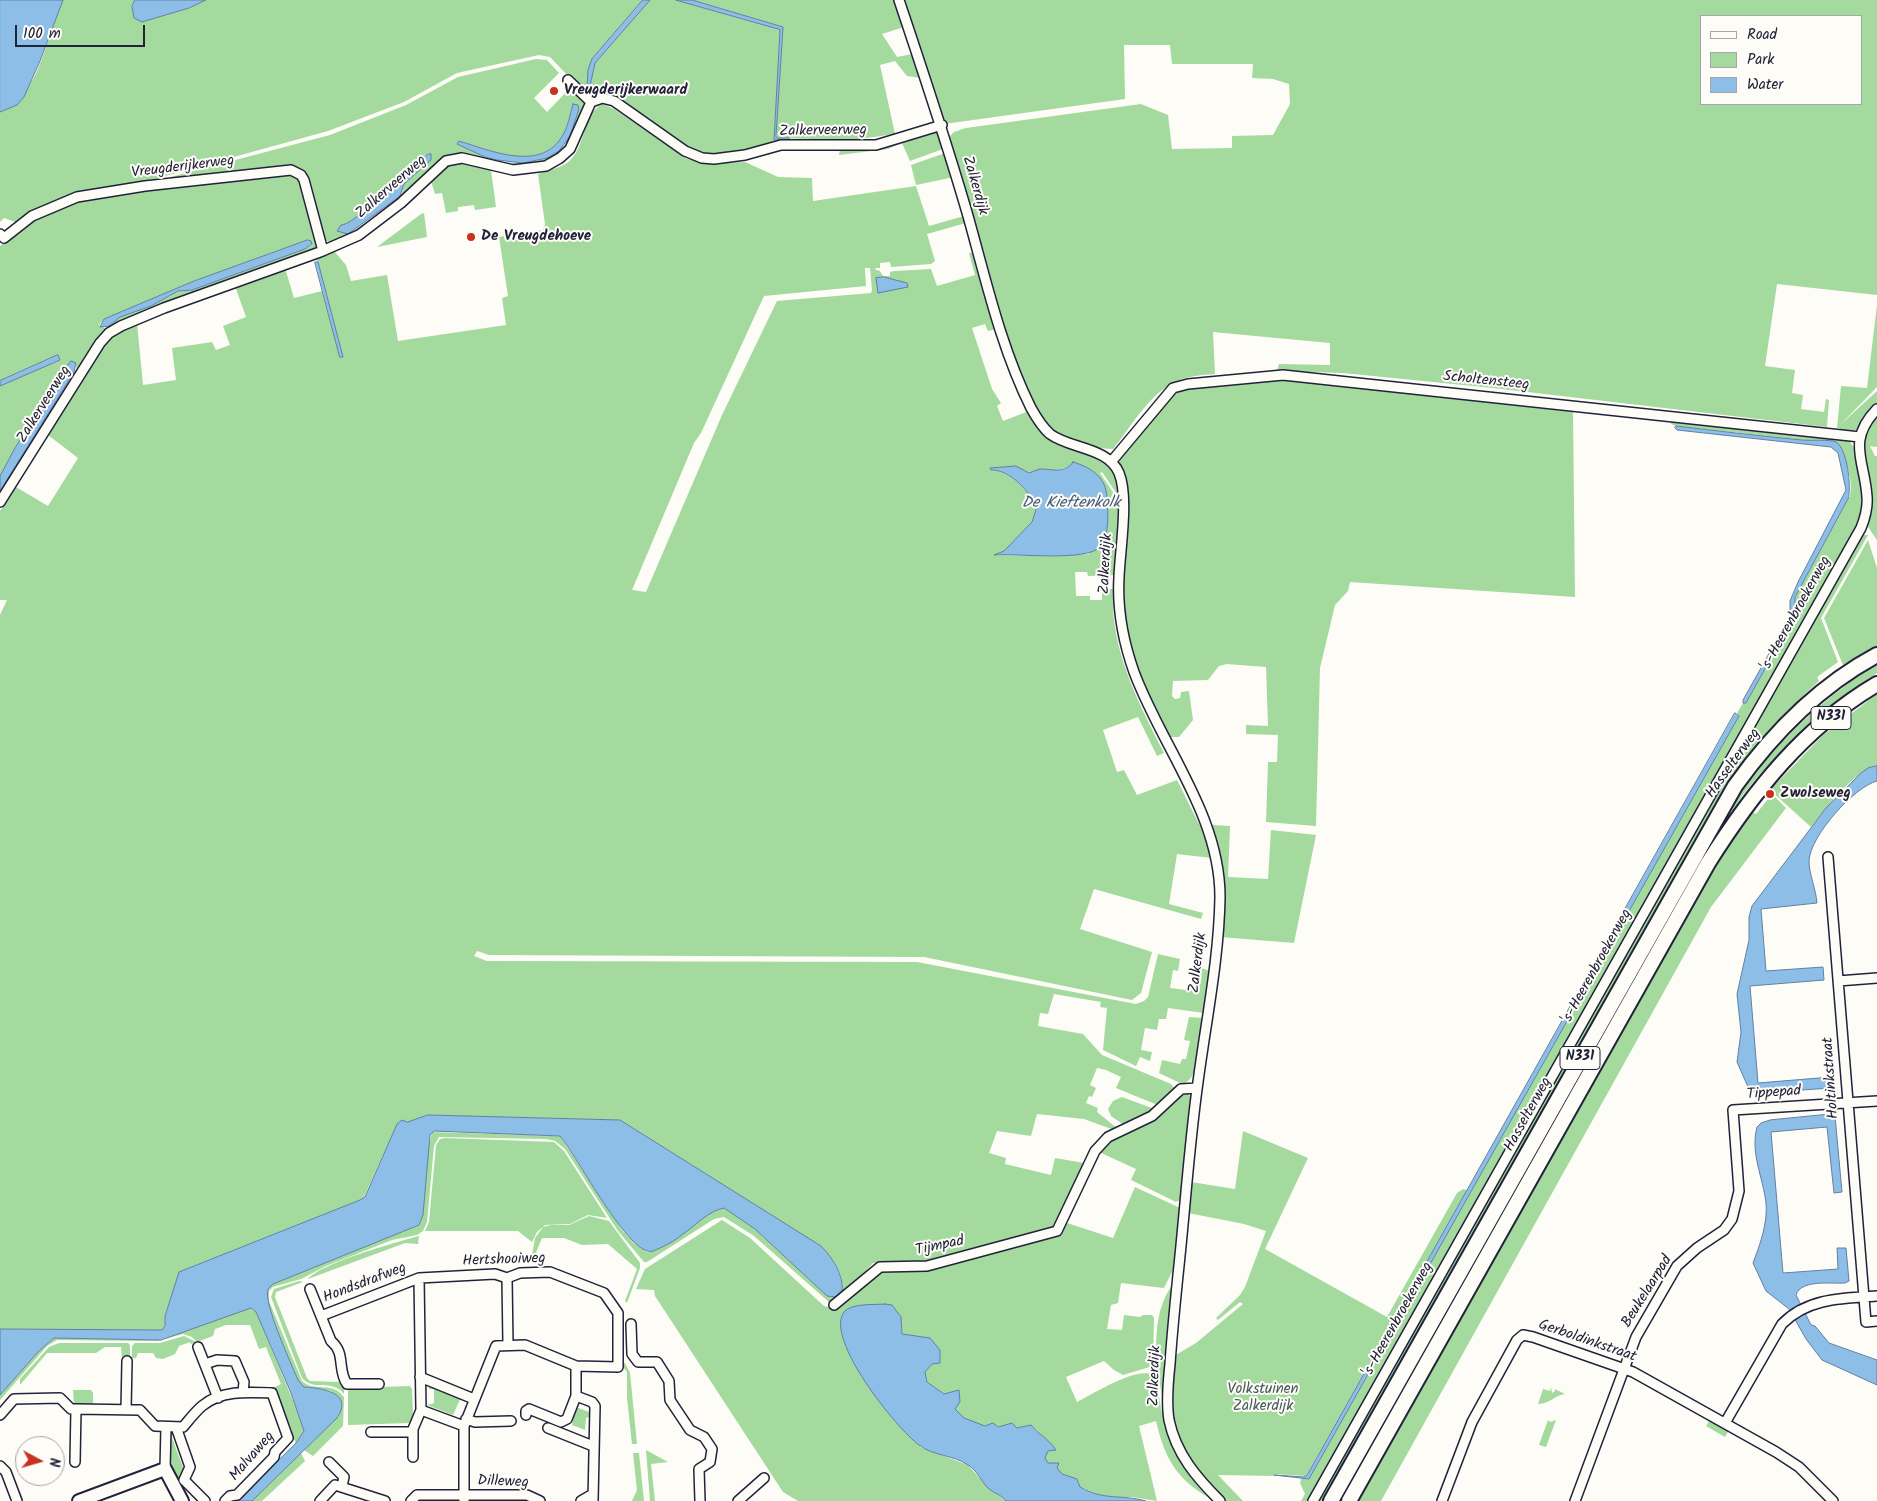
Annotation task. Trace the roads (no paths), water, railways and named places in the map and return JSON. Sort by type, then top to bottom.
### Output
[{"type":"main road","name":"Hasselterweg","points":[[1331,1501],[1735,786],[1774,735],[1800,711],[1825,689],[1877,655]]},
{"type":"main road","name":"N331","points":[[1349,1501],[1708,863],[1737,818],[1787,755],[1846,705],[1877,684]]},
{"type":"street","name":"Zalkerdijk","points":[[899,0],[942,125],[1000,325],[1017,377],[1033,412],[1044,428],[1055,437],[1099,454],[1111,462],[1118,472],[1122,490],[1119,611],[1125,644],[1145,697],[1205,822],[1217,866],[1220,898],[1197,1088],[1170,1351],[1168,1413],[1174,1438],[1180,1452],[1190,1468],[1220,1501]]},
{"type":"street","points":[[568,80],[591,102]]},
{"type":"street","name":"Zalkerveerweg","points":[[0,502],[100,342],[109,333],[164,308],[323,251],[359,235],[371,227],[446,161],[462,158],[513,170],[540,168],[554,162],[570,149],[591,102],[602,98],[614,101],[685,151],[702,158],[714,159],[745,155],[781,145],[876,145],[942,125]]},
{"type":"street","name":"Vreugderijkerweg","points":[[0,234],[4,238],[32,216],[48,207],[77,197],[145,186],[291,170],[301,175],[304,180],[323,251]]},
{"type":"street","name":"Scholtensteeg","points":[[1111,462],[1173,388],[1188,384],[1283,375],[1860,437]]},
{"type":"street","points":[[1860,437],[1868,420],[1877,409]]},
{"type":"street","name":"'s-Heerenbroekerweg","points":[[1313,1501],[1861,528],[1866,511],[1867,497],[1860,464],[1860,437]]},
{"type":"street","name":"Holtinkstraat","points":[[1828,857],[1866,1322],[1877,1321]]},
{"type":"street","points":[[1838,981],[1877,978]]},
{"type":"street","name":"Tijmpad","points":[[834,1305],[880,1267],[928,1266],[1049,1235],[1060,1227],[1095,1152],[1104,1141],[1116,1132],[1147,1120],[1181,1089],[1197,1088]]},
{"type":"street","name":"Tippepad","points":[[1733,1110],[1877,1101]]},
{"type":"street","name":"Beukelaarpad","points":[[1574,1501],[1636,1337],[1677,1266],[1692,1251],[1724,1230],[1732,1219],[1739,1191],[1733,1110]]},
{"type":"street","name":"Hertshooiweg","points":[[419,1278],[495,1274],[507,1278],[520,1273],[550,1272],[604,1293],[618,1313],[618,1367],[576,1366]]},
{"type":"street","points":[[413,1457],[413,1432],[420,1410],[419,1278]]},
{"type":"street","name":"Hondsdrafweg","points":[[321,1316],[419,1278]]},
{"type":"street","points":[[507,1278],[508,1345]]},
{"type":"street","name":"Hondsdrafweg","points":[[310,1289],[331,1340],[338,1346],[343,1379],[346,1384],[379,1384]]},
{"type":"street","points":[[1725,1423],[1782,1324],[1790,1315],[1806,1306],[1877,1296]]},
{"type":"street","points":[[631,1324],[632,1354],[638,1362],[657,1362],[669,1381],[670,1400],[690,1430],[704,1437],[712,1449],[710,1462],[700,1469],[700,1501]]},
{"type":"street","name":"Gerboldinkstraat","points":[[1442,1501],[1472,1422],[1517,1340],[1523,1336],[1533,1337],[1622,1370],[1633,1372],[1725,1423],[1800,1468],[1833,1501]]},
{"type":"street","points":[[464,1498],[465,1422],[494,1349],[498,1346],[525,1345],[576,1366],[576,1396],[567,1419],[561,1422],[529,1409],[526,1411],[526,1415]]},
{"type":"street","points":[[198,1347],[218,1398]]},
{"type":"street","points":[[205,1364],[217,1360],[235,1361],[244,1382],[243,1392]]},
{"type":"street","points":[[126,1410],[127,1361]]},
{"type":"street","points":[[420,1378],[474,1399]]},
{"type":"street","name":"Malvaweg","points":[[171,1427],[183,1427],[203,1404],[218,1398],[243,1392],[272,1394],[288,1438],[275,1452],[274,1457],[237,1495],[230,1496],[225,1501]]},
{"type":"street","points":[[576,1396],[592,1402],[595,1406],[593,1498],[581,1501]]},
{"type":"street","points":[[0,1415],[14,1399],[28,1397],[60,1398],[71,1409],[140,1410],[155,1426],[171,1427]]},
{"type":"street","points":[[75,1462],[76,1409]]},
{"type":"street","points":[[420,1410],[465,1422],[511,1421]]},
{"type":"street","points":[[171,1427],[165,1469],[182,1501]]},
{"type":"street","points":[[171,1427],[190,1467],[184,1480],[205,1501]]},
{"type":"street","points":[[548,1428],[593,1446]]},
{"type":"street","points":[[371,1432],[413,1432]]},
{"type":"street","points":[[320,1501],[339,1486],[344,1477],[329,1462]]},
{"type":"street","points":[[0,1466],[6,1472],[17,1501]]},
{"type":"street","points":[[87,1499],[165,1469]]},
{"type":"street","points":[[738,1501],[764,1478]]},
{"type":"street","points":[[339,1486],[360,1497],[385,1501]]},
{"type":"street","name":"Dilleweg","points":[[411,1501],[417,1495],[464,1498],[527,1495],[540,1501]]},
{"type":"water","points":[[0,0],[63,0],[24,97],[17,105],[0,112]]},
{"type":"water","points":[[135,0],[206,0],[189,8],[142,22],[134,18],[132,7]]},
{"type":"water","points":[[643,0],[650,0],[595,63],[590,86],[587,87],[588,70],[592,59]]},
{"type":"water","points":[[676,0],[692,0],[783,27],[776,136],[777,138],[789,138],[790,140],[774,140],[780,30]]},
{"type":"water","points":[[573,104],[578,105],[579,109],[570,136],[559,151],[547,158],[523,163],[497,160],[485,157],[457,144],[459,141],[513,156],[540,154],[552,148],[561,138],[567,126]]},
{"type":"water","points":[[431,154],[431,160],[404,184],[400,196],[348,234],[337,231],[341,225],[357,216],[427,155]]},
{"type":"water","points":[[308,240],[312,244],[305,249],[192,290],[178,291],[151,306],[120,317],[109,326],[100,327],[104,319],[194,281]]},
{"type":"water","points":[[315,262],[318,262],[343,357],[340,357]]},
{"type":"water","points":[[884,277],[907,283],[908,287],[878,293],[876,278]]},
{"type":"water","points":[[58,355],[60,360],[0,386],[0,381]]},
{"type":"water","points":[[71,361],[76,363],[74,372],[0,491],[0,476],[15,448]]},
{"type":"water","points":[[1676,426],[1802,440],[1833,441],[1840,446],[1846,460],[1849,478],[1848,499],[1795,597],[1795,615],[1746,703],[1743,703],[1743,700],[1790,616],[1790,601],[1798,582],[1846,490],[1838,453],[1831,447],[1677,430]]},
{"type":"water","name":"De Kieftenkolk","points":[[1073,462],[1092,470],[1104,484],[1108,524],[1100,547],[1092,552],[1066,556],[994,555],[1004,551],[1032,522],[1036,510],[1030,496],[1019,483],[1005,473],[991,470],[990,468],[1016,466],[1029,473],[1040,469],[1054,470],[1066,468]]},
{"type":"water","points":[[1735,713],[1739,716],[1309,1479],[1274,1475],[1304,1477],[1307,1475]]},
{"type":"water","points":[[1877,766],[1877,781],[1868,785],[1846,802],[1825,826],[1811,851],[1809,866],[1817,903],[1761,909],[1766,971],[1823,967],[1824,980],[1750,986],[1758,1083],[1831,1077],[1832,1088],[1756,1093],[1748,1087],[1737,1062],[1741,1032],[1737,994],[1749,940],[1749,917],[1752,906],[1826,808],[1861,773],[1868,768]]},
{"type":"water","points":[[1833,1114],[1835,1116],[1842,1192],[1834,1193],[1827,1127],[1771,1132],[1783,1273],[1838,1269],[1837,1248],[1846,1248],[1849,1281],[1845,1283],[1810,1284],[1799,1290],[1796,1295],[1811,1325],[1815,1326],[1829,1343],[1877,1360],[1877,1385],[1822,1360],[1806,1339],[1789,1309],[1766,1291],[1753,1263],[1766,1218],[1766,1203],[1755,1146],[1757,1127],[1761,1123],[1770,1120]]},
{"type":"water","points":[[428,1115],[620,1120],[821,1246],[829,1255],[839,1273],[842,1291],[835,1297],[827,1296],[755,1229],[724,1208],[707,1215],[680,1237],[665,1246],[653,1251],[643,1249],[631,1239],[618,1223],[560,1136],[434,1131],[430,1135],[423,1215],[419,1225],[273,1284],[268,1289],[273,1319],[298,1380],[304,1387],[326,1390],[333,1393],[342,1402],[337,1418],[252,1501],[237,1501],[296,1443],[304,1431],[291,1393],[256,1312],[251,1308],[161,1340],[54,1338],[38,1352],[0,1395],[0,1329],[162,1330],[165,1326],[165,1316],[179,1272],[365,1197],[397,1124],[402,1120],[407,1122]]},
{"type":"water","points":[[892,1305],[901,1317],[902,1334],[930,1338],[940,1350],[940,1363],[932,1364],[925,1372],[927,1382],[944,1394],[959,1390],[960,1402],[955,1409],[964,1418],[985,1426],[993,1423],[998,1427],[1012,1423],[1017,1428],[1031,1425],[1056,1450],[1048,1451],[1045,1458],[1048,1463],[1059,1463],[1057,1468],[1062,1474],[1077,1479],[1080,1487],[1105,1496],[1146,1501],[1006,1501],[988,1488],[968,1465],[919,1445],[880,1403],[853,1362],[844,1342],[841,1325],[844,1312],[847,1309],[857,1306]]},
{"type":"place","name":"Vreugderijkerwaard","points":[[554,91]]},
{"type":"place","name":"De Vreugdehoeve","points":[[471,237]]},
{"type":"place","name":"Zwolseweg","points":[[1770,794]]},
{"type":"park label","name":"Volkstuinen Zalkerdijk","points":[[1263,1398]]}]
